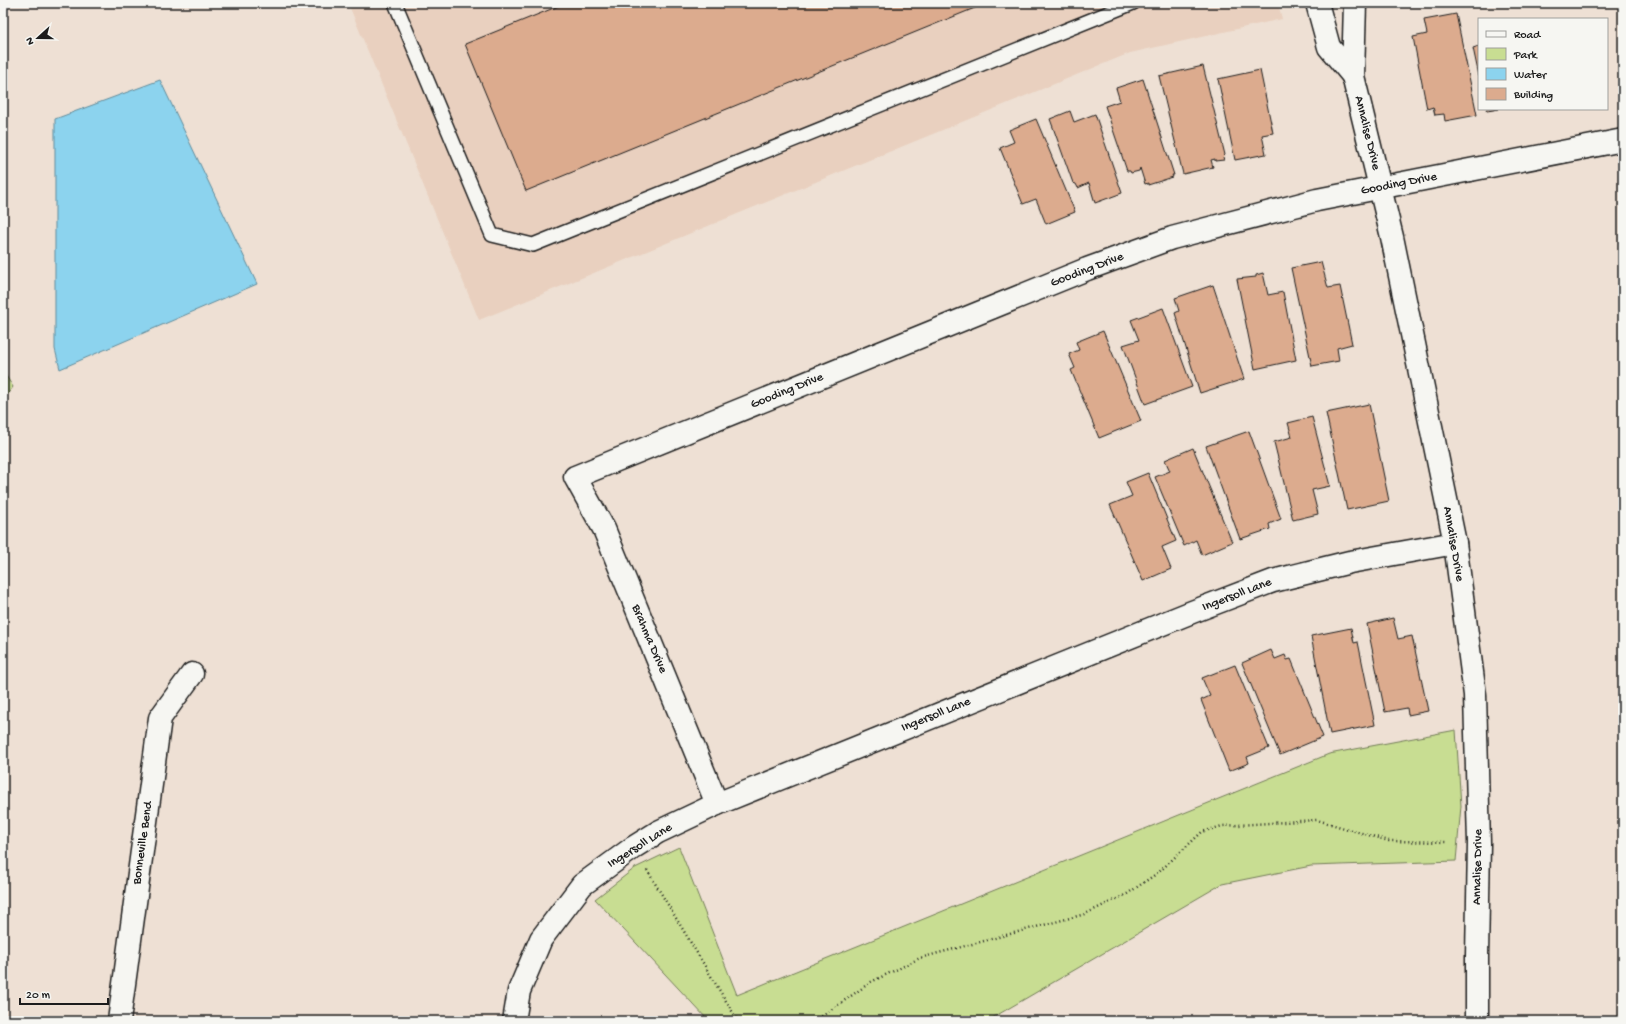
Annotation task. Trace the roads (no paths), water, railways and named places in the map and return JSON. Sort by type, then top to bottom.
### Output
[{"type":"street","name":"Annalise Drive","points":[[1317,3],[1329,46],[1353,76]]},
{"type":"street","name":"Annalise Drive","points":[[1355,3],[1353,76],[1392,237],[1455,543],[1475,694],[1480,843],[1477,1021]]},
{"type":"street","name":"Gooding Drive","points":[[575,477],[1087,269],[1172,238],[1317,200],[1623,140]]},
{"type":"street","name":"Brahma Drive","points":[[575,477],[604,529],[717,804]]},
{"type":"street","name":"Ingersoll Lane","points":[[514,1021],[519,991],[541,939],[582,885],[634,847],[658,832],[717,804],[1184,615],[1273,581],[1350,562],[1455,543]]},
{"type":"street","name":"Bonneville Bend","points":[[119,1021],[160,718],[192,674]]},
{"type":"lane","points":[[395,3],[492,235],[533,245],[1132,3]]},
{"type":"water","points":[[160,80],[257,284],[60,369],[55,349],[55,119]]}]
